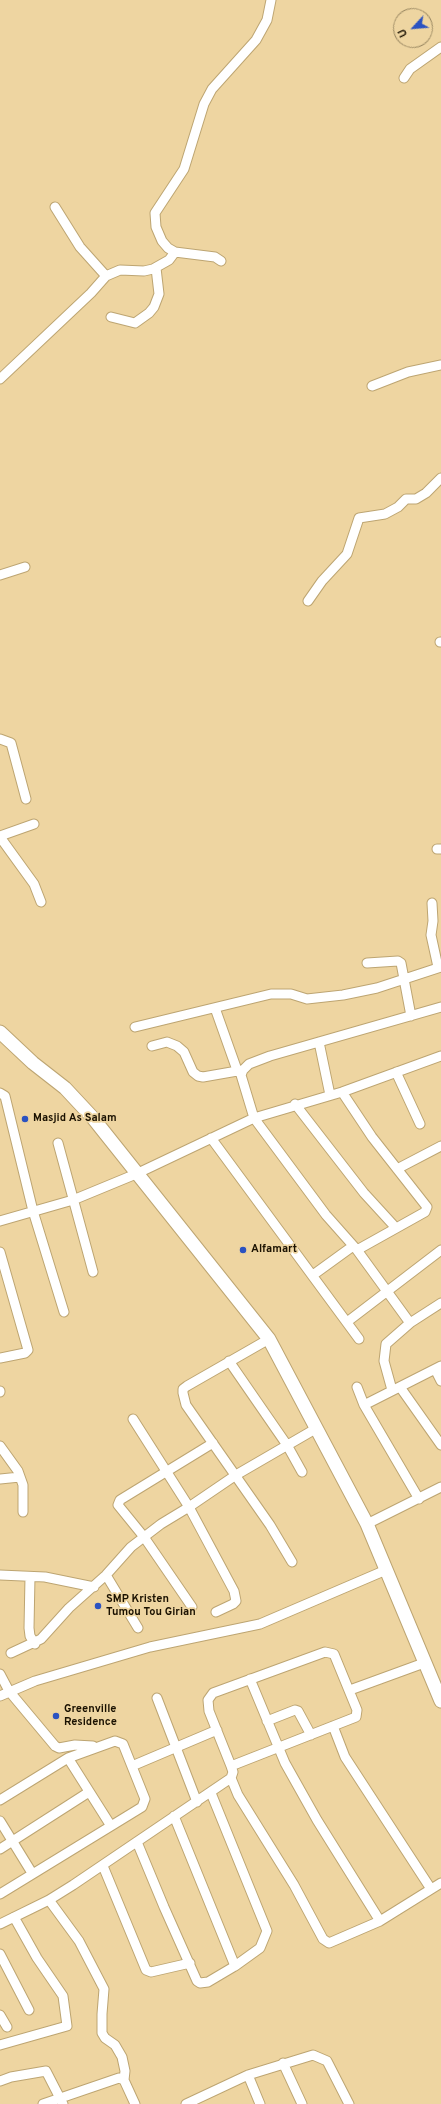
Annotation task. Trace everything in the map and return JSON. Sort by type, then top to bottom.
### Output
[{"type":"street","points":[[221,261],[215,257],[206,255],[174,252],[162,241],[156,227],[155,213],[184,169],[204,104],[212,89],[256,40],[267,20],[271,0]]},
{"type":"street","points":[[404,78],[410,69],[441,47]]},
{"type":"street","points":[[55,207],[80,247],[106,276]]},
{"type":"street","points":[[0,379],[91,293],[106,276],[120,270],[144,271],[156,268],[169,260],[174,252]]},
{"type":"street","points":[[111,317],[135,323],[149,314],[154,307],[159,294],[156,268]]},
{"type":"street","points":[[372,386],[408,372],[441,365]]},
{"type":"street","points":[[308,601],[322,581],[347,554],[359,518],[385,514],[398,507],[406,499],[416,499],[426,494],[441,478]]},
{"type":"street","points":[[0,575],[25,567]]},
{"type":"street","points":[[0,739],[11,743],[26,799]]},
{"type":"street","points":[[34,824],[0,837],[34,884],[42,902]]},
{"type":"street","points":[[135,1027],[275,994],[291,994],[307,999],[317,999],[377,988],[440,967],[431,934],[433,922],[432,903]]},
{"type":"street","points":[[367,963],[400,962],[403,966],[403,980],[411,1016]]},
{"type":"street","points":[[152,1046],[167,1042],[177,1046],[186,1056],[193,1072],[198,1076],[203,1077],[240,1070],[249,1064],[270,1056],[441,1007]]},
{"type":"street","points":[[215,1008],[240,1070],[242,1085],[254,1118],[326,1215],[355,1248],[410,1323]]},
{"type":"street","points":[[0,1032],[33,1063],[65,1088],[93,1118],[136,1174],[269,1339],[367,1524],[441,1700]]},
{"type":"street","points":[[319,1042],[330,1095]]},
{"type":"street","points":[[0,1221],[73,1200],[136,1174],[254,1118],[295,1104],[342,1092],[441,1056]]},
{"type":"street","points":[[396,1072],[420,1124]]},
{"type":"street","points":[[313,1275],[355,1248],[425,1212],[427,1207],[397,1169],[342,1092]]},
{"type":"street","points":[[0,1093],[5,1096],[33,1211],[64,1312]]},
{"type":"street","points":[[295,1104],[364,1193],[396,1228]]},
{"type":"street","points":[[211,1138],[359,1339]]},
{"type":"street","points":[[58,1143],[93,1272]]},
{"type":"street","points":[[397,1169],[441,1146]]},
{"type":"street","points":[[347,1322],[386,1290],[441,1250]]},
{"type":"street","points":[[0,1252],[28,1350],[25,1353],[0,1358]]},
{"type":"street","points":[[441,1303],[410,1323],[389,1340],[385,1348],[384,1361],[396,1388],[441,1445]]},
{"type":"street","points":[[269,1339],[183,1389],[186,1405],[270,1525],[292,1562]]},
{"type":"street","points":[[229,1361],[287,1445],[302,1472]]},
{"type":"street","points":[[364,1405],[438,1368],[441,1381]]},
{"type":"street","points":[[357,1387],[364,1405],[419,1499]]},
{"type":"street","points":[[133,1419],[189,1507],[217,1557],[236,1597],[233,1604],[216,1612]]},
{"type":"street","points":[[11,1653],[34,1644],[47,1633],[69,1608],[106,1576],[121,1558],[144,1537],[236,1475],[317,1428]]},
{"type":"street","points":[[192,1607],[144,1537],[120,1509],[119,1502],[165,1471],[213,1443]]},
{"type":"street","points":[[0,1446],[10,1457],[20,1477],[23,1486],[23,1512]]},
{"type":"street","points":[[0,1478],[20,1477]]},
{"type":"street","points":[[367,1524],[441,1487]]},
{"type":"street","points":[[0,1696],[35,1681],[150,1647],[260,1624],[386,1570]]},
{"type":"street","points":[[0,1575],[45,1577],[94,1586]]},
{"type":"street","points":[[30,1576],[29,1628],[30,1636],[34,1644]]},
{"type":"street","points":[[106,1576],[138,1628]]},
{"type":"street","points":[[0,1924],[49,1900],[103,1866],[231,1778],[233,1772],[209,1711],[208,1700],[210,1695],[216,1691],[328,1652],[334,1654],[350,1690],[357,1714],[353,1718],[231,1766]]},
{"type":"street","points":[[350,1690],[424,1662]]},
{"type":"street","points":[[0,1674],[9,1692],[56,1746],[97,1746]]},
{"type":"street","points":[[250,1679],[277,1748],[317,1820],[380,1921]]},
{"type":"street","points":[[157,1698],[197,1802]]},
{"type":"street","points":[[267,1721],[295,1710],[298,1711],[311,1735]]},
{"type":"street","points":[[333,1726],[348,1762],[431,1889]]},
{"type":"street","points":[[132,1766],[217,1730]]},
{"type":"street","points":[[0,1800],[68,1758],[97,1746],[115,1741],[122,1744],[144,1795],[145,1803],[142,1807],[0,1894]]},
{"type":"street","points":[[68,1758],[111,1826]]},
{"type":"street","points":[[231,1778],[238,1795],[294,1884],[326,1942],[330,1944],[380,1921],[441,1883]]},
{"type":"street","points":[[0,1849],[89,1792]]},
{"type":"street","points":[[137,1842],[197,1981],[200,1983],[208,1982],[235,1966],[260,1948],[267,1931],[211,1793]]},
{"type":"street","points":[[174,1816],[235,1966]]},
{"type":"street","points":[[0,1821],[32,1873]]},
{"type":"street","points":[[103,1866],[146,1970],[151,1972],[190,1964]]},
{"type":"street","points":[[49,1900],[79,1941],[104,1989],[102,2033],[105,2038],[118,2049],[124,2065],[124,2080],[135,2104]]},
{"type":"street","points":[[0,2045],[67,2026],[63,1996],[37,1958],[14,1917]]},
{"type":"street","points":[[0,1954],[29,2010]]},
{"type":"street","points":[[0,2015],[7,2027]]},
{"type":"street","points":[[186,2104],[202,2101],[248,2075],[283,2063],[313,2056],[328,2061],[349,2104]]},
{"type":"street","points":[[283,2063],[302,2104]]},
{"type":"street","points":[[0,2081],[12,2077],[46,2071],[61,2101]]},
{"type":"street","points":[[248,2075],[260,2104]]},
{"type":"street","points":[[43,2104],[61,2101],[119,2078],[124,2080]]},
{"type":"place","name":"Masjid As Salam","points":[[25,1119]]},
{"type":"place","name":"Alfamart","points":[[243,1250]]},
{"type":"place","name":"SMP Kristen Tumou Tou Girian","points":[[98,1606]]},
{"type":"place","name":"Greenville Residence","points":[[56,1716]]}]
